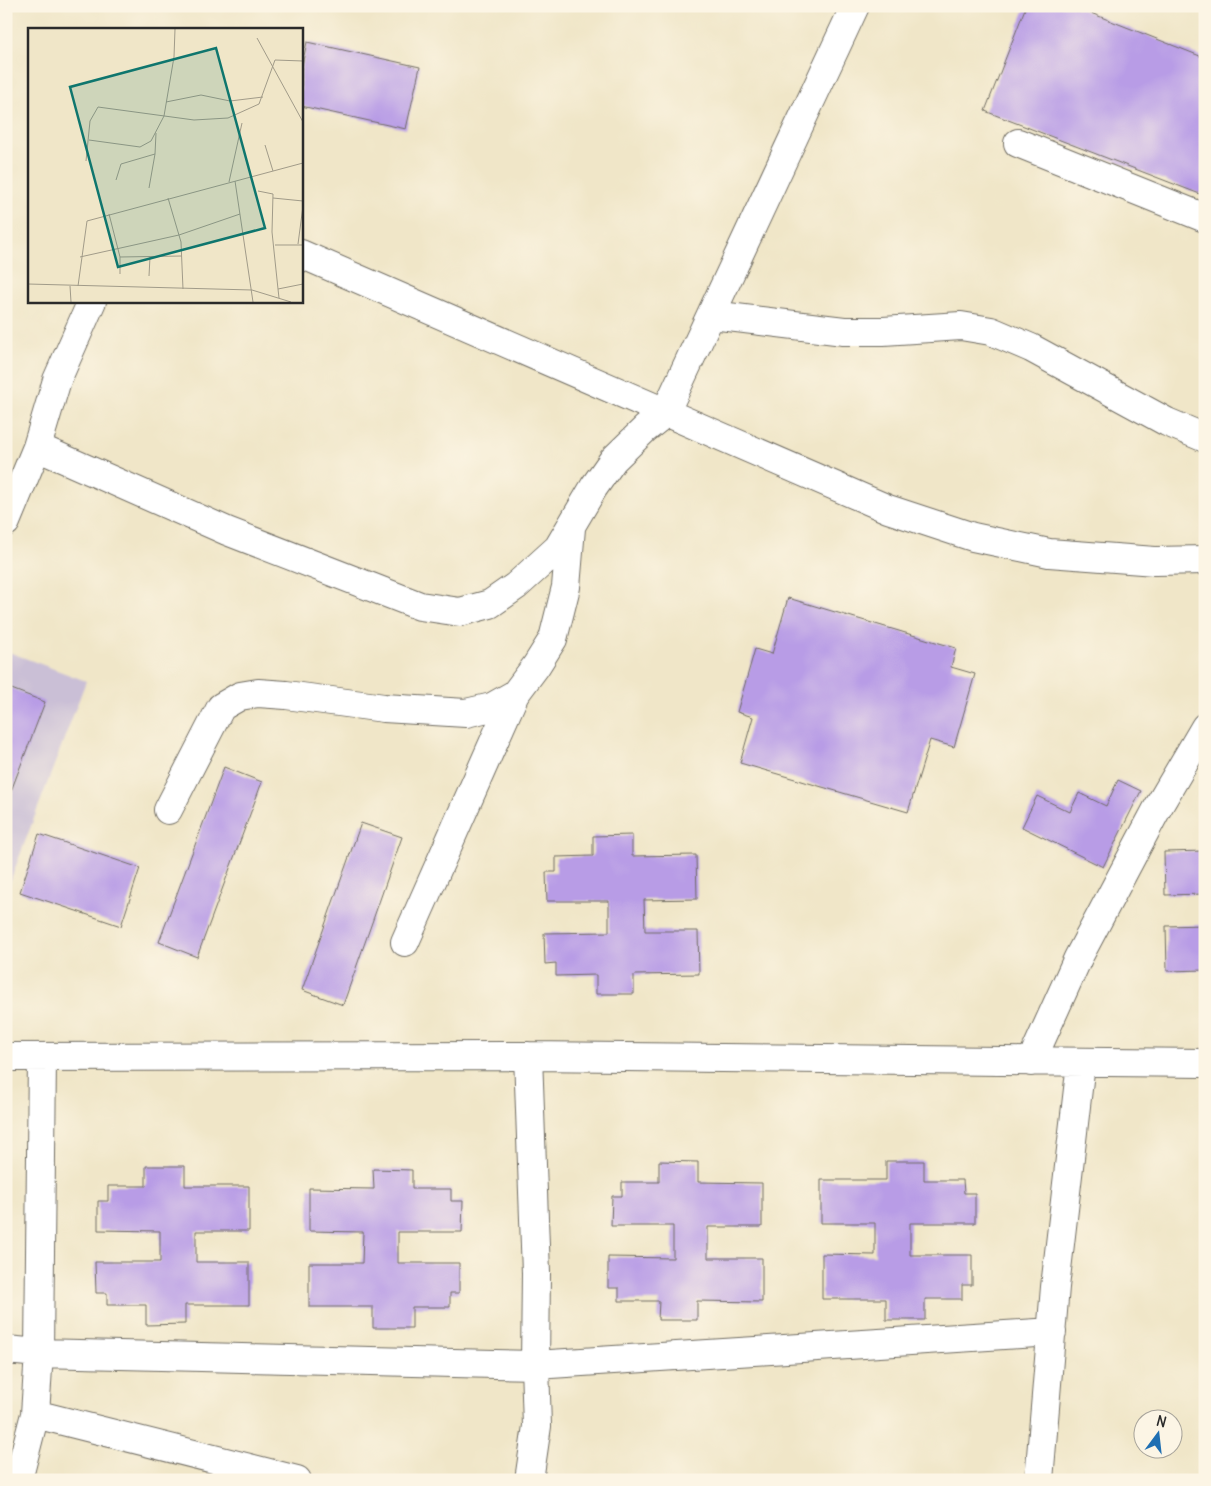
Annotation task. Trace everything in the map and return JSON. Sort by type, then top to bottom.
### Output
[{"type":"street","points":[[37,447],[227,531],[420,606],[460,612],[490,604],[516,586],[558,548],[594,487],[613,460],[645,429],[665,413],[712,316],[855,6]]},
{"type":"street","points":[[1018,143],[1205,218]]},
{"type":"street","points":[[302,254],[888,509],[973,537],[1049,553],[1155,561],[1205,560]]},
{"type":"street","points":[[6,522],[37,447],[57,380],[92,302]]},
{"type":"street","points":[[712,316],[844,331],[883,331],[961,326],[991,331],[1031,348],[1166,422],[1205,438]]},
{"type":"street","points":[[405,942],[515,694],[553,639],[566,587],[572,523]]},
{"type":"street","points":[[168,810],[221,706],[240,696],[258,693],[286,695],[384,708],[466,713],[492,707],[515,694]]},
{"type":"street","points":[[1032,1062],[1078,958],[1157,809],[1205,727]]},
{"type":"street","points":[[528,1056],[536,1273],[535,1365],[537,1426],[529,1480]]},
{"type":"street","points":[[6,1057],[528,1056],[1205,1063]]},
{"type":"street","points":[[18,1480],[35,1414],[39,1353],[42,1057]]},
{"type":"street","points":[[1039,1480],[1055,1287],[1081,1063]]},
{"type":"street","points":[[6,1350],[39,1353],[535,1365],[1052,1332]]},
{"type":"street","points":[[35,1414],[265,1476],[297,1480]]},
{"type":"shaded area","points":[[6,651],[86,681],[6,892]]},
{"type":"building","points":[[1026,6],[1073,6],[1205,58],[1205,196],[985,111]]},
{"type":"building","points":[[307,42],[420,67],[406,129],[302,106],[302,65]]},
{"type":"building","points":[[788,598],[956,648],[951,667],[975,674],[954,747],[930,740],[908,812],[740,763],[753,717],[737,712],[755,649],[772,654]]},
{"type":"building","points":[[9,688],[45,702],[6,804],[6,694]]},
{"type":"building","points":[[224,767],[262,782],[197,957],[159,942]]},
{"type":"building","points":[[1118,780],[1141,791],[1103,867],[1022,827],[1037,796],[1070,812],[1079,793],[1106,806]]},
{"type":"building","points":[[361,823],[402,837],[343,1005],[302,990]]},
{"type":"building","points":[[39,834],[140,868],[121,926],[20,892]]},
{"type":"building","points":[[632,835],[632,856],[696,855],[697,899],[644,900],[645,931],[698,931],[699,974],[634,975],[634,994],[596,994],[596,975],[556,976],[556,963],[545,964],[544,933],[609,932],[609,901],[547,901],[546,872],[556,872],[556,857],[593,856],[593,836]]},
{"type":"building","points":[[1205,851],[1205,894],[1165,895],[1164,852]]},
{"type":"building","points":[[1205,925],[1205,970],[1167,971],[1166,926]]},
{"type":"building","points":[[659,1161],[698,1162],[698,1182],[762,1183],[762,1227],[708,1227],[708,1258],[762,1258],[762,1302],[697,1301],[697,1320],[658,1320],[659,1301],[619,1301],[619,1288],[608,1288],[608,1257],[673,1258],[673,1226],[611,1226],[612,1196],[622,1196],[622,1182],[659,1182]]},
{"type":"building","points":[[886,1161],[924,1161],[924,1180],[963,1180],[964,1193],[975,1193],[975,1223],[910,1223],[910,1255],[972,1255],[972,1285],[962,1285],[962,1299],[925,1299],[925,1320],[886,1320],[886,1299],[822,1299],[822,1254],[875,1255],[875,1223],[821,1223],[821,1180],[886,1180]]},
{"type":"building","points":[[146,1166],[185,1166],[185,1186],[249,1186],[249,1231],[196,1231],[196,1262],[249,1262],[249,1305],[185,1305],[185,1324],[146,1325],[146,1305],[107,1305],[107,1293],[96,1293],[95,1262],[160,1262],[160,1231],[98,1230],[98,1201],[108,1201],[108,1186],[146,1186]]},
{"type":"building","points":[[373,1169],[412,1170],[412,1189],[451,1189],[451,1201],[463,1201],[462,1232],[398,1232],[398,1263],[459,1263],[459,1293],[450,1293],[450,1307],[412,1307],[412,1328],[373,1328],[373,1307],[309,1307],[309,1263],[362,1263],[363,1232],[309,1231],[309,1188],[374,1189]]}]
